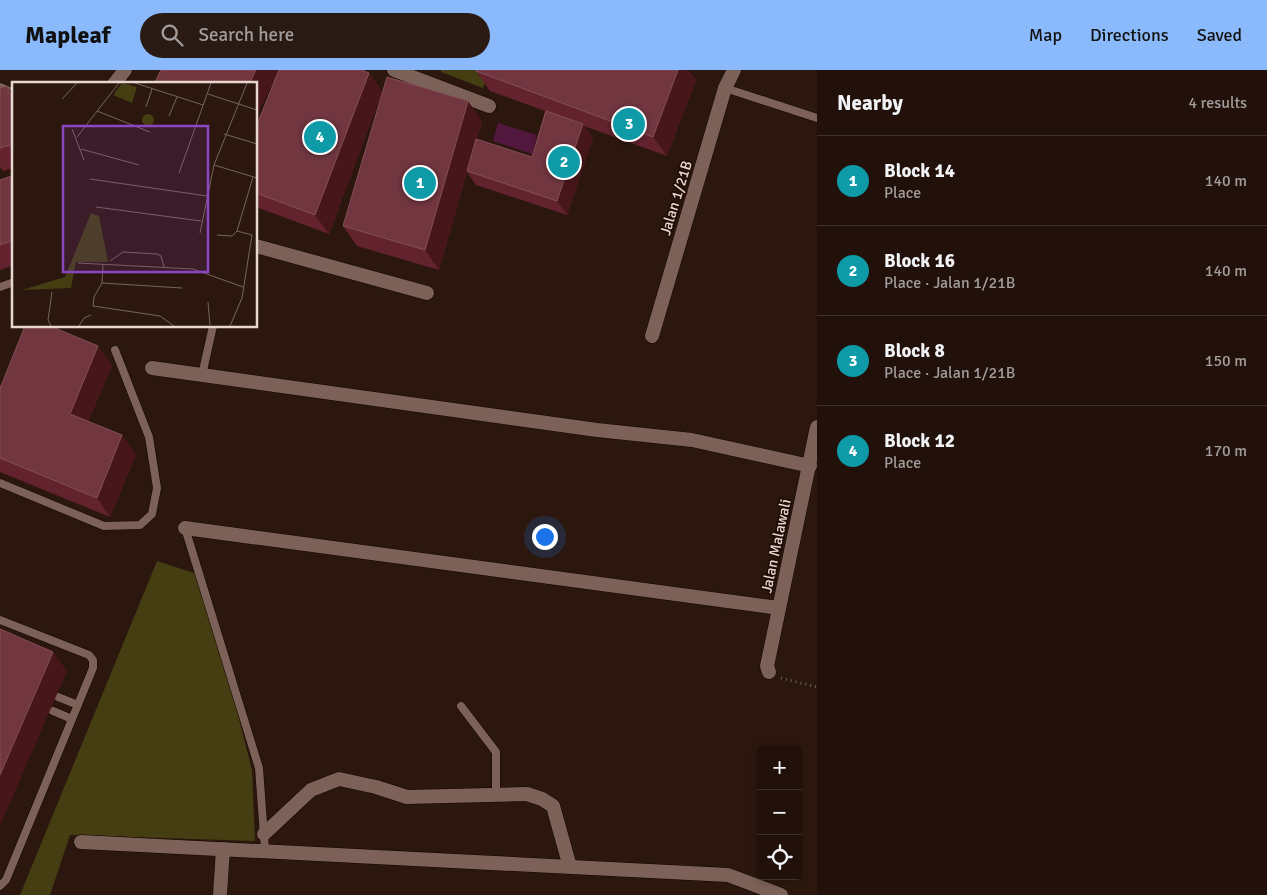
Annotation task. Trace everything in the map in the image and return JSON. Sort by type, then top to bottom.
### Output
[{"type":"street","points":[[116,82],[125,70]]},
{"type":"street","points":[[394,70],[489,106]]},
{"type":"street","name":"Jalan 1/21B","points":[[652,336],[725,88],[734,70]]},
{"type":"street","points":[[258,247],[427,293]]},
{"type":"street","points":[[152,368],[597,430],[692,440],[810,466]]},
{"type":"street","name":"Jalan Malawali","points":[[769,672],[767,666],[817,427]]},
{"type":"street","points":[[185,528],[779,608]]},
{"type":"street","points":[[264,834],[311,790],[339,779],[407,796],[527,794],[542,799],[552,806],[570,867]]},
{"type":"street","points":[[81,842],[728,875],[781,895]]},
{"type":"street","points":[[220,895],[223,849]]},
{"type":"lane","points":[[0,87],[12,92]]},
{"type":"lane","points":[[725,88],[817,118]]},
{"type":"lane","points":[[0,287],[12,283]]},
{"type":"lane","points":[[202,375],[213,328]]},
{"type":"lane","points":[[0,483],[104,526],[140,524],[152,514],[157,488],[148,437],[115,350]]},
{"type":"lane","points":[[185,528],[259,768],[265,850]]},
{"type":"lane","points":[[0,620],[89,656],[93,660],[93,668],[6,880],[0,886]]},
{"type":"lane","points":[[58,697],[78,705]]},
{"type":"lane","points":[[461,706],[496,752],[496,795]]},
{"type":"lane","points":[[53,711],[72,719]]},
{"type":"path","points":[[769,672],[784,680],[817,686]]},
{"type":"shaded area","points":[[441,70],[490,70],[483,88],[441,72]]},
{"type":"shaded area","points":[[498,123],[537,135],[532,154],[493,141]]},
{"type":"shaded area","points":[[157,561],[203,576],[252,770],[255,841],[70,835],[50,895],[20,895]]},
{"type":"building","points":[[161,70],[256,70],[250,82],[155,82]]},
{"type":"building","points":[[279,70],[362,70],[369,73],[315,215],[258,194],[258,122]]},
{"type":"building","points":[[476,70],[678,70],[653,137]]},
{"type":"building","points":[[387,77],[468,101],[425,250],[343,226]]},
{"type":"building","points":[[7,86],[12,98],[12,145],[0,148],[0,88]]},
{"type":"building","points":[[546,111],[583,124],[557,201],[467,171],[476,139],[532,157]]},
{"type":"building","points":[[12,176],[12,241],[0,245],[0,180]]},
{"type":"building","points":[[24,328],[55,328],[98,346],[70,414],[122,435],[97,498],[0,458],[1,386]]},
{"type":"building","points":[[0,629],[53,652],[0,775]]},
{"type":"place","name":"Block 8","points":[[629,124]]},
{"type":"place","name":"Block 12","points":[[320,137]]},
{"type":"place","name":"Block 16","points":[[564,162]]},
{"type":"place","name":"Block 14","points":[[420,183]]}]
